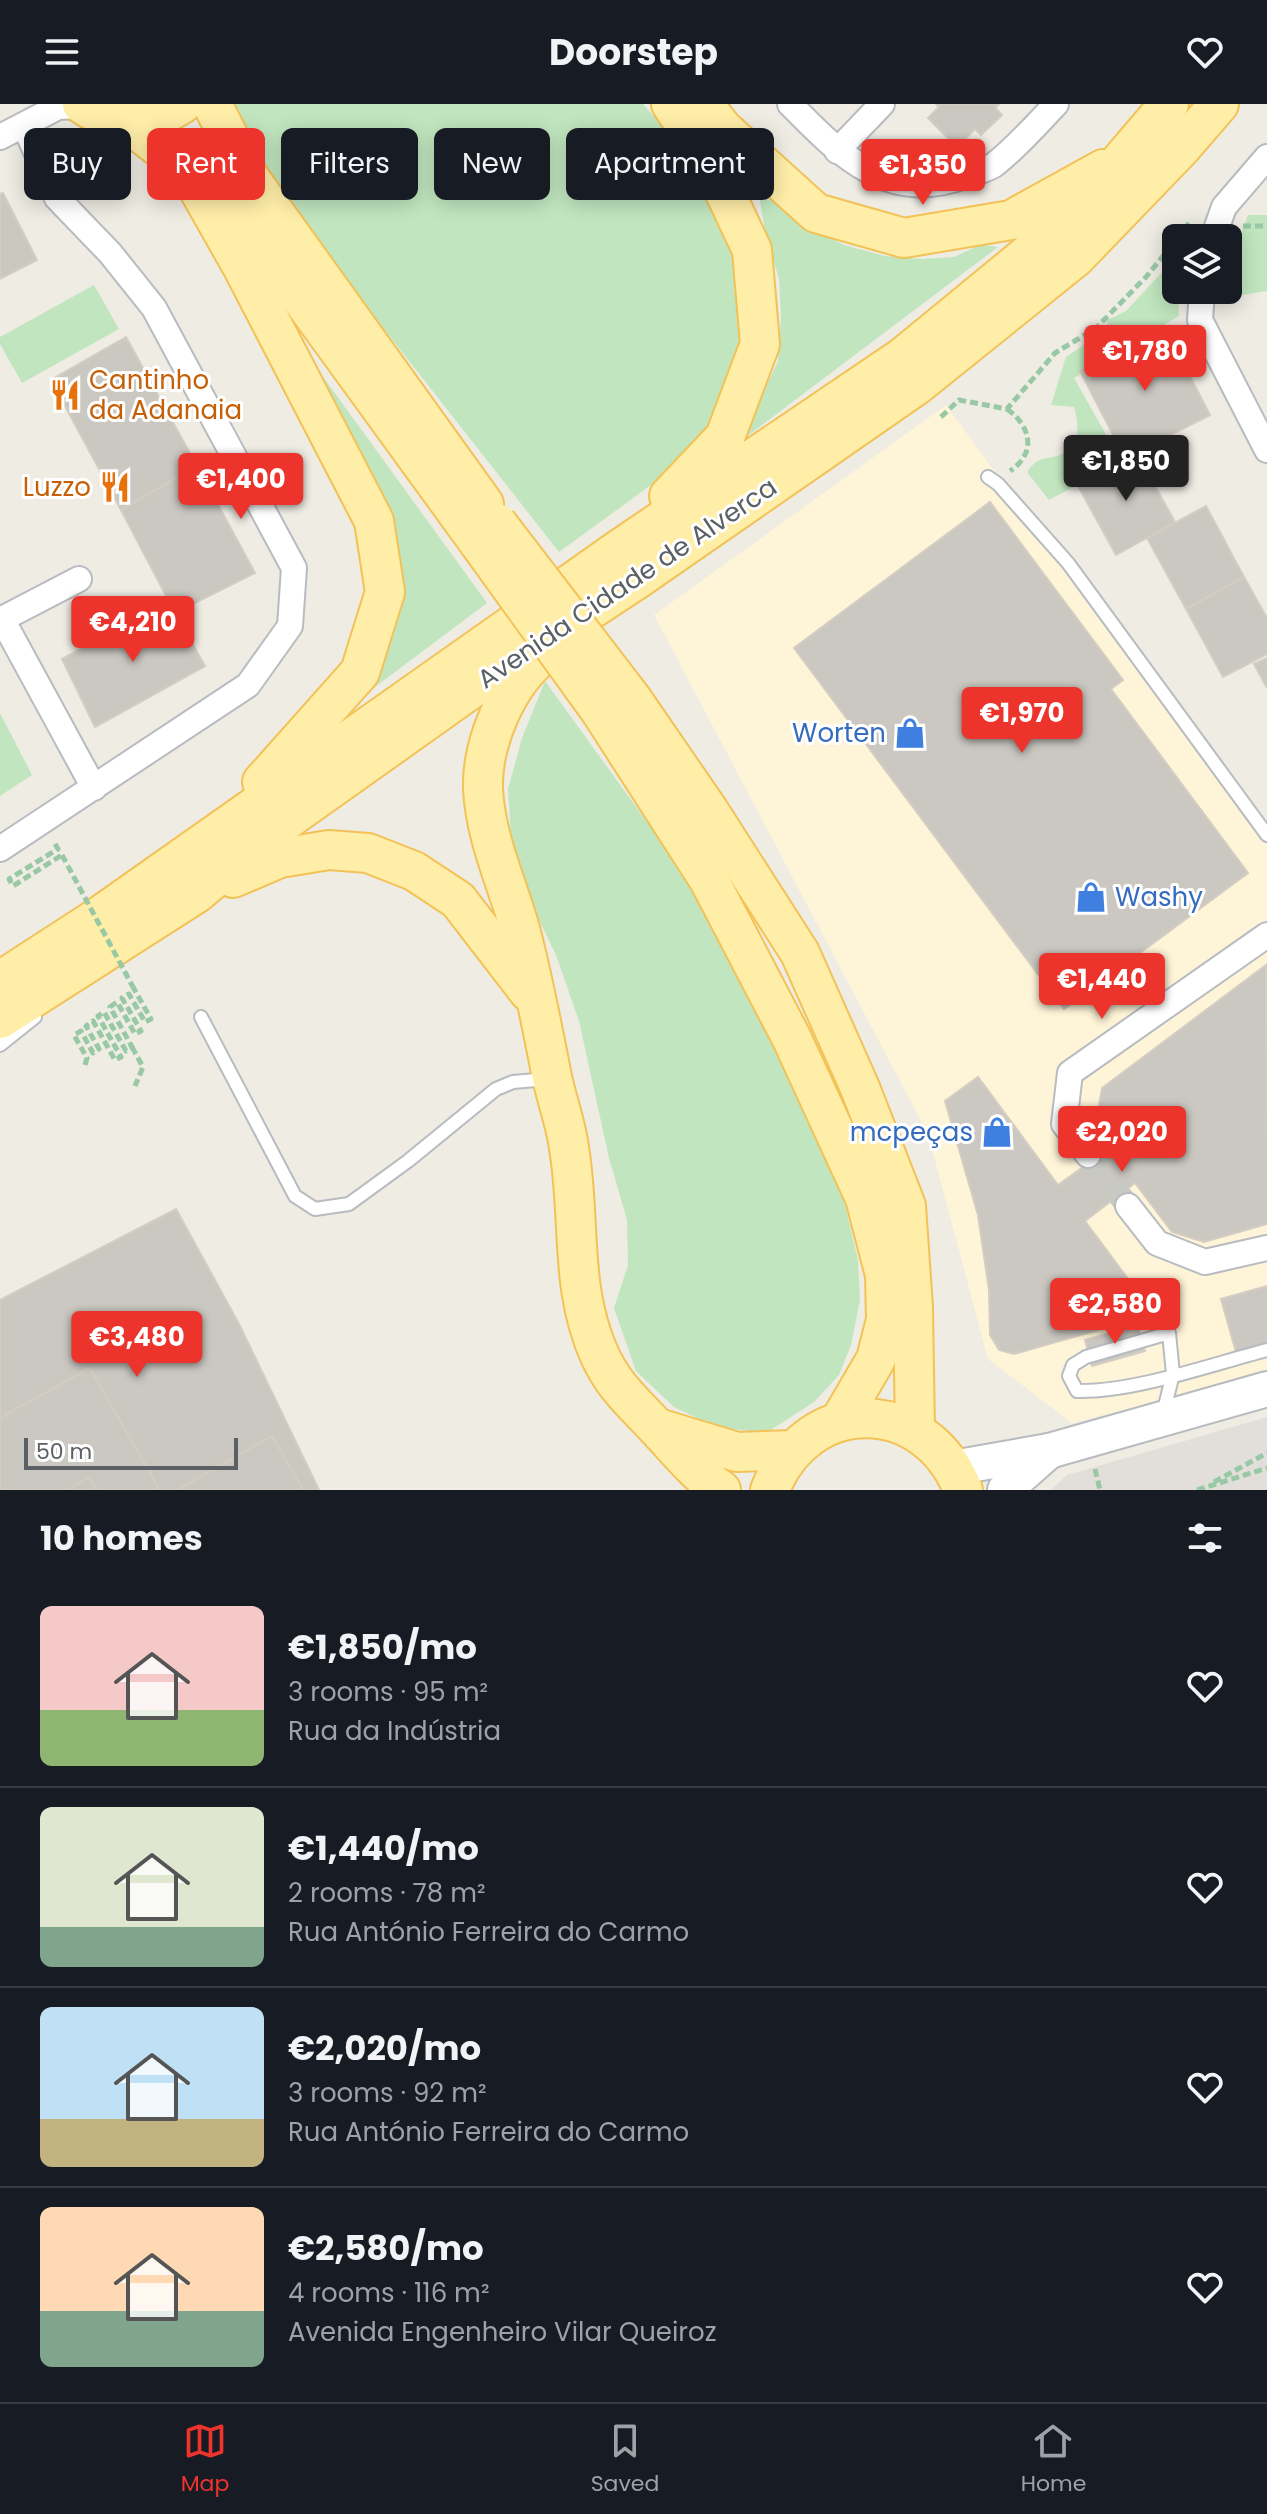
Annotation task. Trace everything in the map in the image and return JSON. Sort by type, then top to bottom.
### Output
[{"type":"main road","points":[[83,105],[104,116],[125,121],[148,120],[169,113],[182,104]]},
{"type":"main road","points":[[212,104],[249,177],[488,533]]},
{"type":"main road","points":[[671,104],[712,165],[752,250],[760,344],[725,437],[628,564],[536,660],[510,694],[489,742],[483,788],[490,834],[540,1008],[552,1079],[569,1147],[585,1316],[601,1358],[624,1396],[658,1428],[674,1449],[721,1490]]},
{"type":"main road","points":[[703,104],[723,129],[816,213],[904,238],[1011,220],[1119,159]]},
{"type":"main road","name":"Avenida Cidade de Alverca","points":[[0,1019],[197,893],[292,816],[481,682],[628,564],[903,357],[1071,219],[1169,104]]},
{"type":"main road","name":"Avenida Cidade de Alverca","points":[[0,981],[94,920],[220,829],[628,564],[917,385],[1075,258],[1219,104]]},
{"type":"main road","points":[[125,121],[147,138]]},
{"type":"main road","points":[[205,200],[374,521],[385,592],[360,672],[220,829]]},
{"type":"main road","points":[[220,200],[488,533],[616,706],[709,811],[800,953],[860,1088],[906,1206],[913,1308],[915,1431]]},
{"type":"main road","points":[[616,706],[792,1039],[865,1198],[885,1275],[886,1320],[876,1359],[841,1419]]},
{"type":"main road","points":[[197,893],[280,858],[329,850],[368,853],[414,871],[458,900],[540,1008]]},
{"type":"main road","points":[[770,1490],[778,1471],[793,1450],[841,1419],[877,1419],[915,1431],[937,1447],[958,1479],[1267,1389]]},
{"type":"main road","points":[[658,1428],[737,1452],[793,1450]]},
{"type":"main road","points":[[1005,1490],[1049,1451]]},
{"type":"street","points":[[790,104],[837,151],[858,166],[890,182],[944,184],[992,166],[1056,104]]},
{"type":"street","points":[[837,151],[882,104]]},
{"type":"street","points":[[0,137],[58,107],[83,105]]},
{"type":"street","points":[[0,849],[248,685],[290,626],[294,568],[154,308],[110,253],[57,198],[24,125]]},
{"type":"street","points":[[1218,224],[1224,207],[1267,157]]},
{"type":"street","points":[[1201,304],[1200,320],[1267,450]]},
{"type":"street","points":[[79,579],[2,619],[94,788]]},
{"type":"street","points":[[1088,1155],[1064,1124],[1070,1073],[1267,935]]},
{"type":"street","points":[[1128,1206],[1157,1243],[1205,1262],[1267,1248]]},
{"type":"lane","points":[[988,477],[998,484],[1068,563],[1267,835]]},
{"type":"lane","points":[[62,996],[123,942]]},
{"type":"lane","points":[[0,1045],[50,1006]]},
{"type":"lane","points":[[201,1017],[295,1196],[315,1209],[349,1204],[408,1161],[496,1089],[513,1082],[552,1079]]},
{"type":"lane","points":[[1161,1419],[1173,1374],[1169,1333],[1086,1357],[1073,1365],[1069,1376],[1077,1391],[1106,1391],[1173,1374],[1267,1350]]},
{"type":"path","points":[[1007,409],[1055,353],[1096,328],[1162,257]]},
{"type":"path","points":[[941,417],[959,400],[1007,409],[1018,417],[1030,440],[1027,456],[1013,470],[988,477]]},
{"type":"path","points":[[42,823],[58,849],[9,879],[13,886],[62,855],[151,1019],[145,1022],[129,994],[122,998],[141,1031],[135,1034],[117,1002],[110,1007],[143,1067],[135,1086]]},
{"type":"path","points":[[85,1065],[87,1058],[74,1035],[81,1031],[93,1053],[99,1049],[86,1026],[93,1021],[115,1060],[121,1057],[98,1016],[104,1012],[126,1051],[132,1047]]},
{"type":"path","points":[[1207,1488],[1267,1453]]},
{"type":"path","points":[[1197,1490],[1267,1468]]},
{"type":"shaded area","points":[[946,405],[1267,841],[1267,1374],[1072,1423],[988,1359],[928,1134],[654,615]]},
{"type":"shaded area","points":[[1267,1417],[1267,1490],[1051,1490],[1067,1475]]},
{"type":"green space","points":[[233,104],[643,104],[664,128],[566,128],[566,200],[708,200],[729,235],[742,282],[746,331],[711,422],[673,469],[559,552],[282,200],[418,200],[418,128],[281,128],[281,198],[265,169],[265,128],[245,128]]},
{"type":"green space","points":[[774,199],[805,225],[844,245],[885,256],[921,259],[954,257],[980,245],[998,247],[746,437],[778,361],[781,316],[779,279],[760,200]]},
{"type":"green space","points":[[1248,215],[1267,215],[1267,291],[1242,295],[1242,231]]},
{"type":"green space","points":[[1162,272],[1162,304],[1178,304],[1179,316],[1074,378],[1121,461],[1049,500],[1027,472],[1039,460],[1059,455],[1073,446],[1077,427],[1074,407],[1051,405],[1066,357],[1107,329],[1107,320],[1126,311]]},
{"type":"green space","points":[[94,285],[119,329],[22,383],[0,344],[0,337]]},
{"type":"green space","points":[[292,334],[487,603],[359,699],[391,620]]},
{"type":"green space","points":[[545,681],[702,898],[840,1183],[858,1260],[860,1300],[851,1345],[839,1375],[814,1402],[766,1433],[716,1427],[674,1407],[636,1371],[614,1308],[628,1265],[627,1220],[609,1158],[579,1021],[556,955],[526,893],[511,837],[508,789],[522,738]]},
{"type":"green space","points":[[0,713],[32,775],[0,796]]},
{"type":"building","points":[[936,104],[999,104],[995,108],[1002,115],[981,135],[975,129],[957,147],[928,118],[939,107]]},
{"type":"building","points":[[3,193],[37,260],[0,279],[0,194]]},
{"type":"building","points":[[1165,328],[1210,415],[1125,458],[1080,371]]},
{"type":"building","points":[[126,337],[197,466],[121,510],[51,380]]},
{"type":"building","points":[[1136,452],[1175,522],[1116,555],[1077,484]]},
{"type":"building","points":[[197,466],[255,573],[175,613],[121,510]]},
{"type":"building","points":[[990,502],[1123,680],[1111,689],[1248,873],[1064,1009],[794,648]]},
{"type":"building","points":[[1206,506],[1244,577],[1186,609],[1147,538]]},
{"type":"building","points":[[1244,577],[1267,618],[1267,654],[1223,677],[1186,609]]},
{"type":"building","points":[[169,602],[205,666],[95,727],[62,659]]},
{"type":"building","points":[[1267,658],[1267,688],[1254,664]]},
{"type":"building","points":[[1266,965],[1267,1224],[1204,1242],[1172,1232],[1135,1183],[1085,1221],[1154,1314],[1014,1354],[999,1350],[990,1335],[989,1290],[978,1215],[945,1101],[978,1077],[1058,1185],[1109,1148],[1095,1129],[1102,1088]]},
{"type":"building","points":[[176,1209],[239,1324],[319,1490],[0,1490],[0,1300]]},
{"type":"building","points":[[1267,1286],[1267,1343],[1236,1352],[1221,1299]]},
{"type":"building","points":[[1138,1326],[1145,1351],[1092,1366],[1085,1340]]},
{"type":"building","points":[[90,1368],[160,1490],[97,1490],[89,1477],[67,1490],[0,1490],[0,1418]]},
{"type":"building","points":[[272,1436],[303,1490],[177,1490]]},
{"type":"tunnel","points":[[1088,1155],[1128,1206]]},
{"type":"place","name":"Cantinho da Adanaia","points":[[65,395]]},
{"type":"place","name":"Luzzo","points":[[115,487]]},
{"type":"place","name":"Worten","points":[[910,733]]},
{"type":"place","name":"Washy","points":[[1091,897]]},
{"type":"place","name":"mcpeças","points":[[997,1132]]}]
